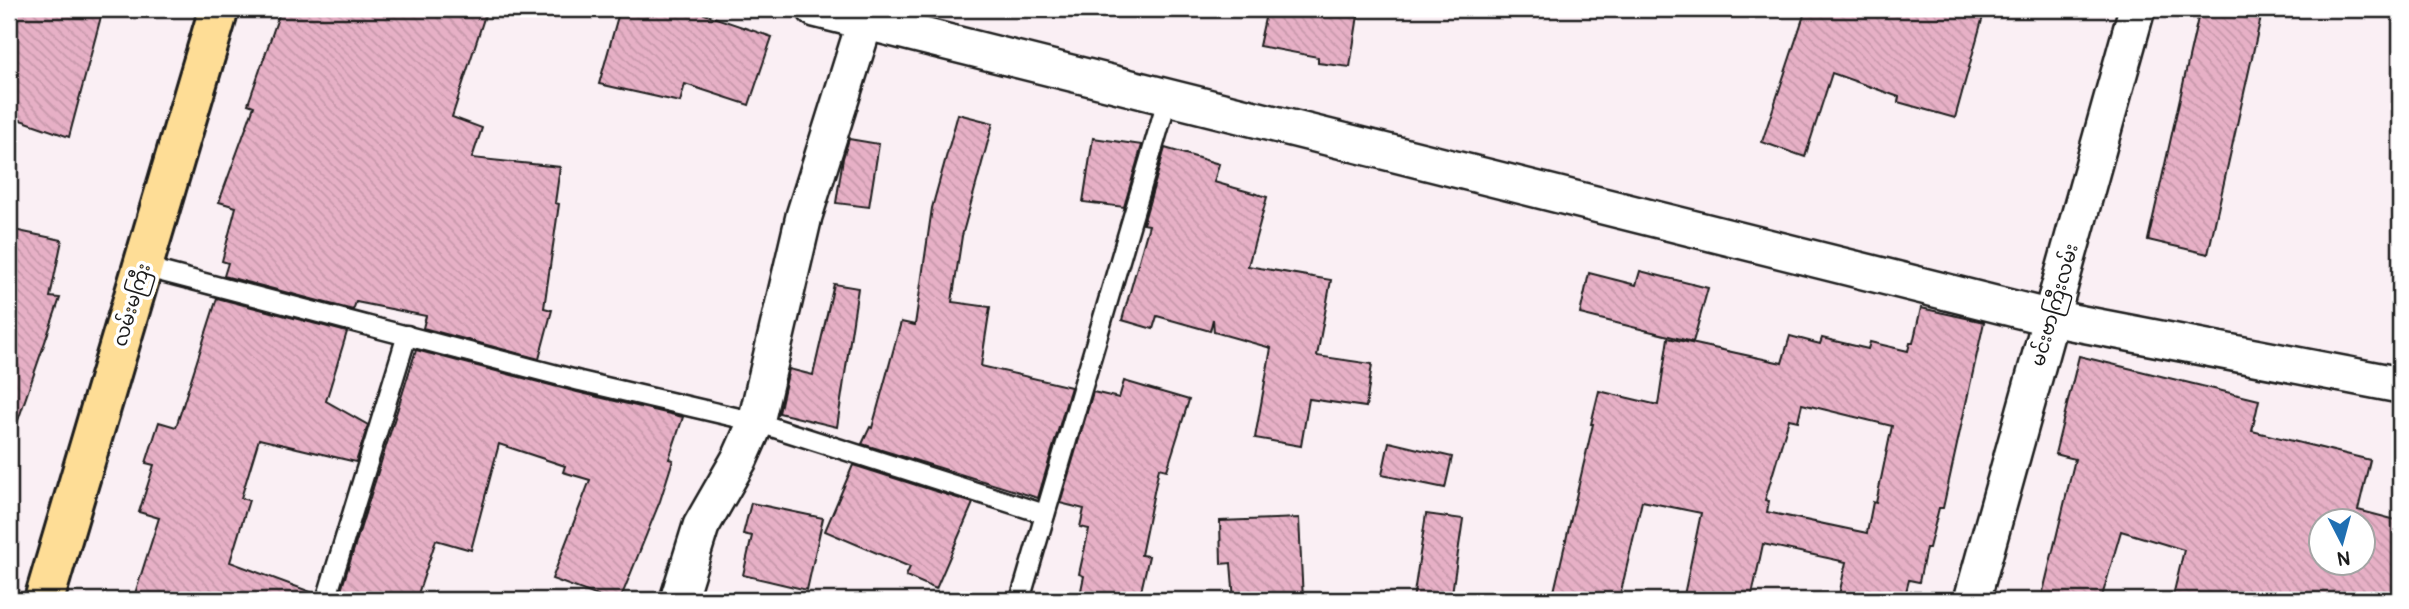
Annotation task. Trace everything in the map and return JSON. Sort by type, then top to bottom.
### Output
[{"type":"main road","name":"လမ်းမကြီး","points":[[44,600],[219,9]]},
{"type":"street","points":[[815,9],[867,15],[1168,97],[2051,318],[2400,385]]},
{"type":"street","name":"မင်းဗာကြီးလမ်း","points":[[1972,600],[2137,9]]},
{"type":"street","points":[[678,600],[701,526],[740,458],[756,422],[804,216],[867,15]]},
{"type":"lane","points":[[1020,600],[1168,97]]},
{"type":"lane","points":[[143,267],[580,382],[756,422],[1045,514]]},
{"type":"lane","points":[[326,600],[407,335]]},
{"type":"building","points":[[9,9],[103,9],[69,137],[9,116]]},
{"type":"building","points":[[281,9],[487,9],[452,117],[482,128],[472,158],[560,167],[555,203],[559,204],[544,308],[552,310],[539,359],[423,328],[426,316],[356,302],[353,310],[224,276],[228,263],[222,261],[236,207],[219,202],[254,106],[248,104]]},
{"type":"building","points":[[620,9],[706,9],[704,14],[772,37],[749,105],[685,84],[680,102],[599,84]]},
{"type":"building","points":[[1267,9],[1359,9],[1350,67],[1318,63],[1318,57],[1259,46]]},
{"type":"building","points":[[1806,9],[1985,9],[1955,118],[1898,102],[1899,97],[1832,73],[1805,157],[1762,142]]},
{"type":"building","points":[[2200,9],[2225,9],[2261,17],[2208,254],[2148,240]]},
{"type":"building","points":[[958,114],[993,123],[962,236],[952,302],[990,307],[981,366],[1071,387],[1038,498],[862,444],[870,427],[872,428],[901,322],[915,325],[932,208]]},
{"type":"building","points":[[1093,138],[1142,145],[1124,207],[1083,202]]},
{"type":"building","points":[[849,139],[879,144],[869,207],[836,203]]},
{"type":"building","points":[[1165,148],[1219,164],[1214,182],[1267,197],[1248,266],[1331,280],[1317,356],[1372,364],[1366,407],[1309,399],[1301,446],[1255,438],[1271,348],[1214,332],[1213,319],[1210,331],[1157,316],[1153,329],[1122,320],[1149,225],[1143,224]]},
{"type":"building","points":[[9,229],[62,240],[50,297],[60,298],[14,432],[9,431]]},
{"type":"building","points":[[1640,271],[1708,288],[1693,342],[1580,314],[1589,273],[1636,285]]},
{"type":"building","points":[[834,284],[858,288],[837,427],[779,413],[789,369],[813,375]]},
{"type":"building","points":[[217,298],[347,332],[326,401],[368,425],[356,462],[259,439],[241,498],[249,500],[230,562],[316,594],[315,600],[133,600],[159,518],[139,512],[154,465],[146,463],[159,422],[176,427]]},
{"type":"building","points":[[1921,308],[1984,322],[1943,508],[1939,508],[1929,548],[1926,548],[1919,582],[1909,580],[1904,600],[1838,600],[1846,562],[1763,544],[1751,600],[1683,600],[1701,513],[1642,501],[1619,600],[1552,600],[1599,391],[1658,405],[1668,338],[1782,363],[1790,336],[1820,344],[1822,338],[1868,349],[1870,342],[1908,351],[1910,343],[1913,343]],"holes":[[[1802,404],[1892,426],[1867,533],[1767,512],[1769,501],[1765,500],[1789,419],[1798,421]]]},
{"type":"building","points":[[416,350],[683,417],[669,459],[673,460],[660,501],[620,600],[609,600],[552,579],[590,480],[563,472],[565,466],[499,444],[471,550],[436,540],[416,600],[338,600]]},
{"type":"building","points":[[2079,356],[2259,400],[2252,431],[2370,460],[2358,508],[2308,508],[2308,578],[2378,578],[2378,515],[2400,521],[2400,600],[2172,600],[2184,550],[2121,531],[2101,600],[2041,600],[2075,459],[2055,454]]},
{"type":"building","points":[[1124,381],[1189,400],[1167,470],[1159,468],[1141,555],[1149,556],[1139,600],[1079,600],[1084,576],[1079,574],[1089,529],[1080,527],[1084,509],[1060,503],[1093,392],[1119,398]]},
{"type":"building","points":[[1389,442],[1452,457],[1445,488],[1382,475]]},
{"type":"building","points":[[853,465],[973,503],[936,589],[906,576],[910,567],[825,531]]},
{"type":"building","points":[[751,503],[823,518],[807,590],[743,575],[752,536],[743,534]]},
{"type":"building","points":[[1426,514],[1463,519],[1451,600],[1413,600]]},
{"type":"building","points":[[1299,518],[1303,600],[1234,600],[1231,563],[1221,564],[1220,521]]}]
